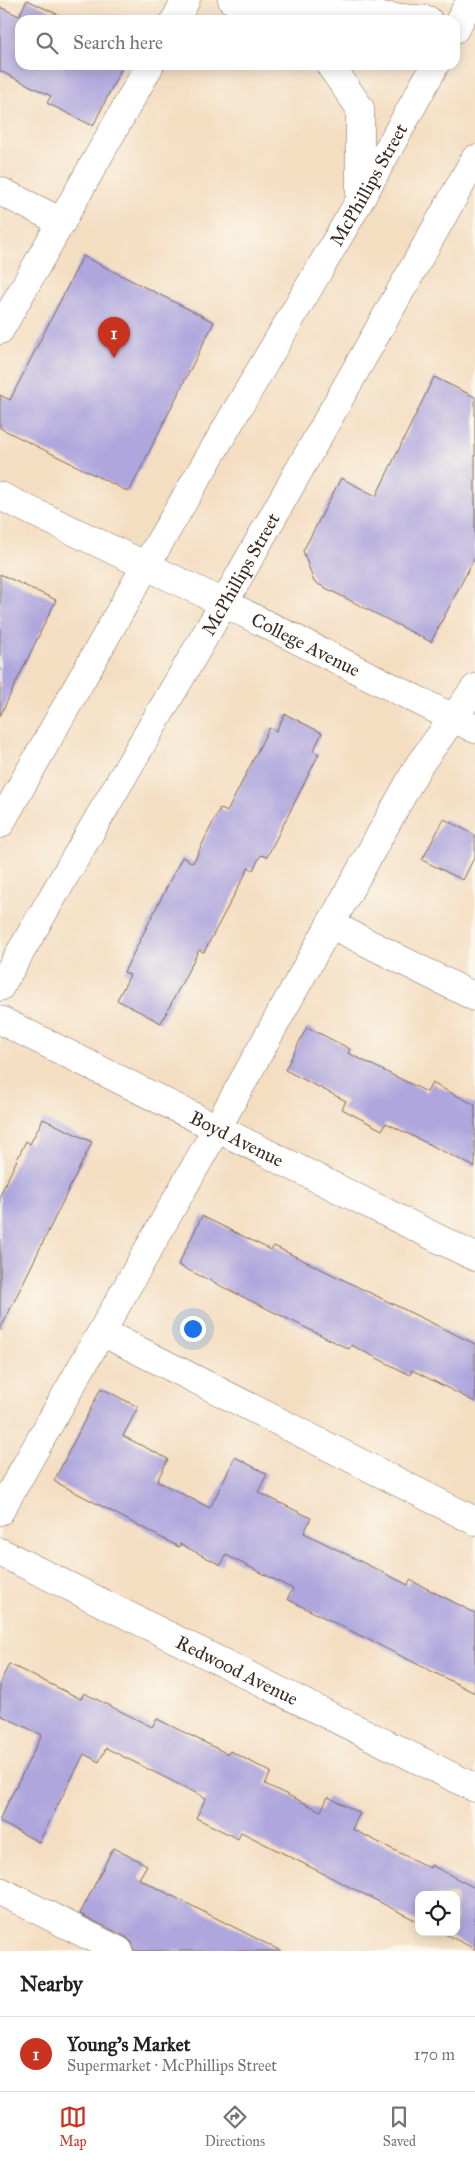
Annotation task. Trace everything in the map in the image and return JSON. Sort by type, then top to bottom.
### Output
[{"type":"main road","points":[[178,15],[186,0]]},
{"type":"main road","points":[[251,8],[354,15]]},
{"type":"main road","points":[[0,330],[147,70]]},
{"type":"main road","points":[[333,70],[360,108],[360,200]]},
{"type":"main road","name":"McPhillips Street","points":[[0,824],[145,567],[360,200],[432,70]]},
{"type":"main road","name":"McPhillips Street","points":[[0,987],[224,603],[475,159]]},
{"type":"main road","points":[[0,191],[62,222]]},
{"type":"main road","name":"College Avenue","points":[[0,496],[145,567],[224,603],[464,724]]},
{"type":"main road","points":[[0,1512],[419,765],[464,724],[475,688]]},
{"type":"main road","points":[[330,924],[475,997]]},
{"type":"main road","name":"Boyd Avenue","points":[[0,1020],[475,1257]]},
{"type":"main road","points":[[102,1332],[475,1521]]},
{"type":"main road","name":"Redwood Avenue","points":[[0,1552],[475,1788]]},
{"type":"main road","points":[[0,1891],[119,1951]]},
{"type":"building","points":[[27,0],[59,15],[20,15]]},
{"type":"building","points":[[0,7],[17,15],[15,15],[15,70],[121,70],[93,126],[47,103],[51,96],[0,71]]},
{"type":"building","points":[[83,256],[214,322],[129,492],[0,428],[0,395],[10,400]]},
{"type":"building","points":[[434,377],[475,397],[475,557],[431,642],[314,582],[303,551],[341,478],[376,496]]},
{"type":"building","points":[[0,574],[56,600],[0,716]]},
{"type":"building","points":[[285,714],[322,733],[313,751],[319,754],[267,857],[261,855],[253,870],[249,867],[204,952],[199,950],[161,1023],[117,1000],[130,975],[124,972],[182,857],[193,863],[220,808],[227,812],[269,728],[276,731]]},
{"type":"building","points":[[444,819],[475,835],[475,856],[463,880],[422,860]]},
{"type":"building","points":[[307,1027],[350,1049],[348,1053],[427,1092],[432,1083],[475,1105],[475,1167],[386,1123],[382,1130],[342,1109],[346,1101],[285,1070]]},
{"type":"building","points":[[43,1119],[92,1142],[0,1330],[0,1195],[26,1141],[30,1144]]},
{"type":"building","points":[[202,1216],[271,1250],[274,1246],[475,1344],[475,1402],[412,1370],[410,1375],[351,1345],[349,1349],[178,1265]]},
{"type":"building","points":[[101,1388],[138,1407],[123,1436],[168,1459],[157,1481],[210,1508],[235,1457],[267,1474],[258,1492],[311,1518],[304,1533],[408,1585],[410,1580],[475,1613],[475,1693],[287,1599],[293,1589],[226,1555],[221,1565],[180,1544],[179,1547],[54,1481]]},
{"type":"building","points":[[9,1664],[81,1699],[84,1693],[152,1727],[157,1719],[228,1754],[230,1751],[271,1772],[265,1784],[321,1811],[328,1797],[360,1813],[352,1829],[430,1868],[431,1865],[475,1888],[475,1949],[449,1936],[460,1936],[460,1891],[415,1891],[415,1920],[241,1832],[238,1839],[196,1818],[206,1798],[106,1748],[99,1762],[84,1754],[39,1842],[0,1822],[0,1818],[42,1735],[0,1715],[0,1683]]},
{"type":"building","points":[[113,1848],[147,1865],[139,1879],[281,1951],[134,1951],[132,1943],[126,1937],[80,1914]]},
{"type":"place","name":"Young's Market","points":[[114,358]]}]
